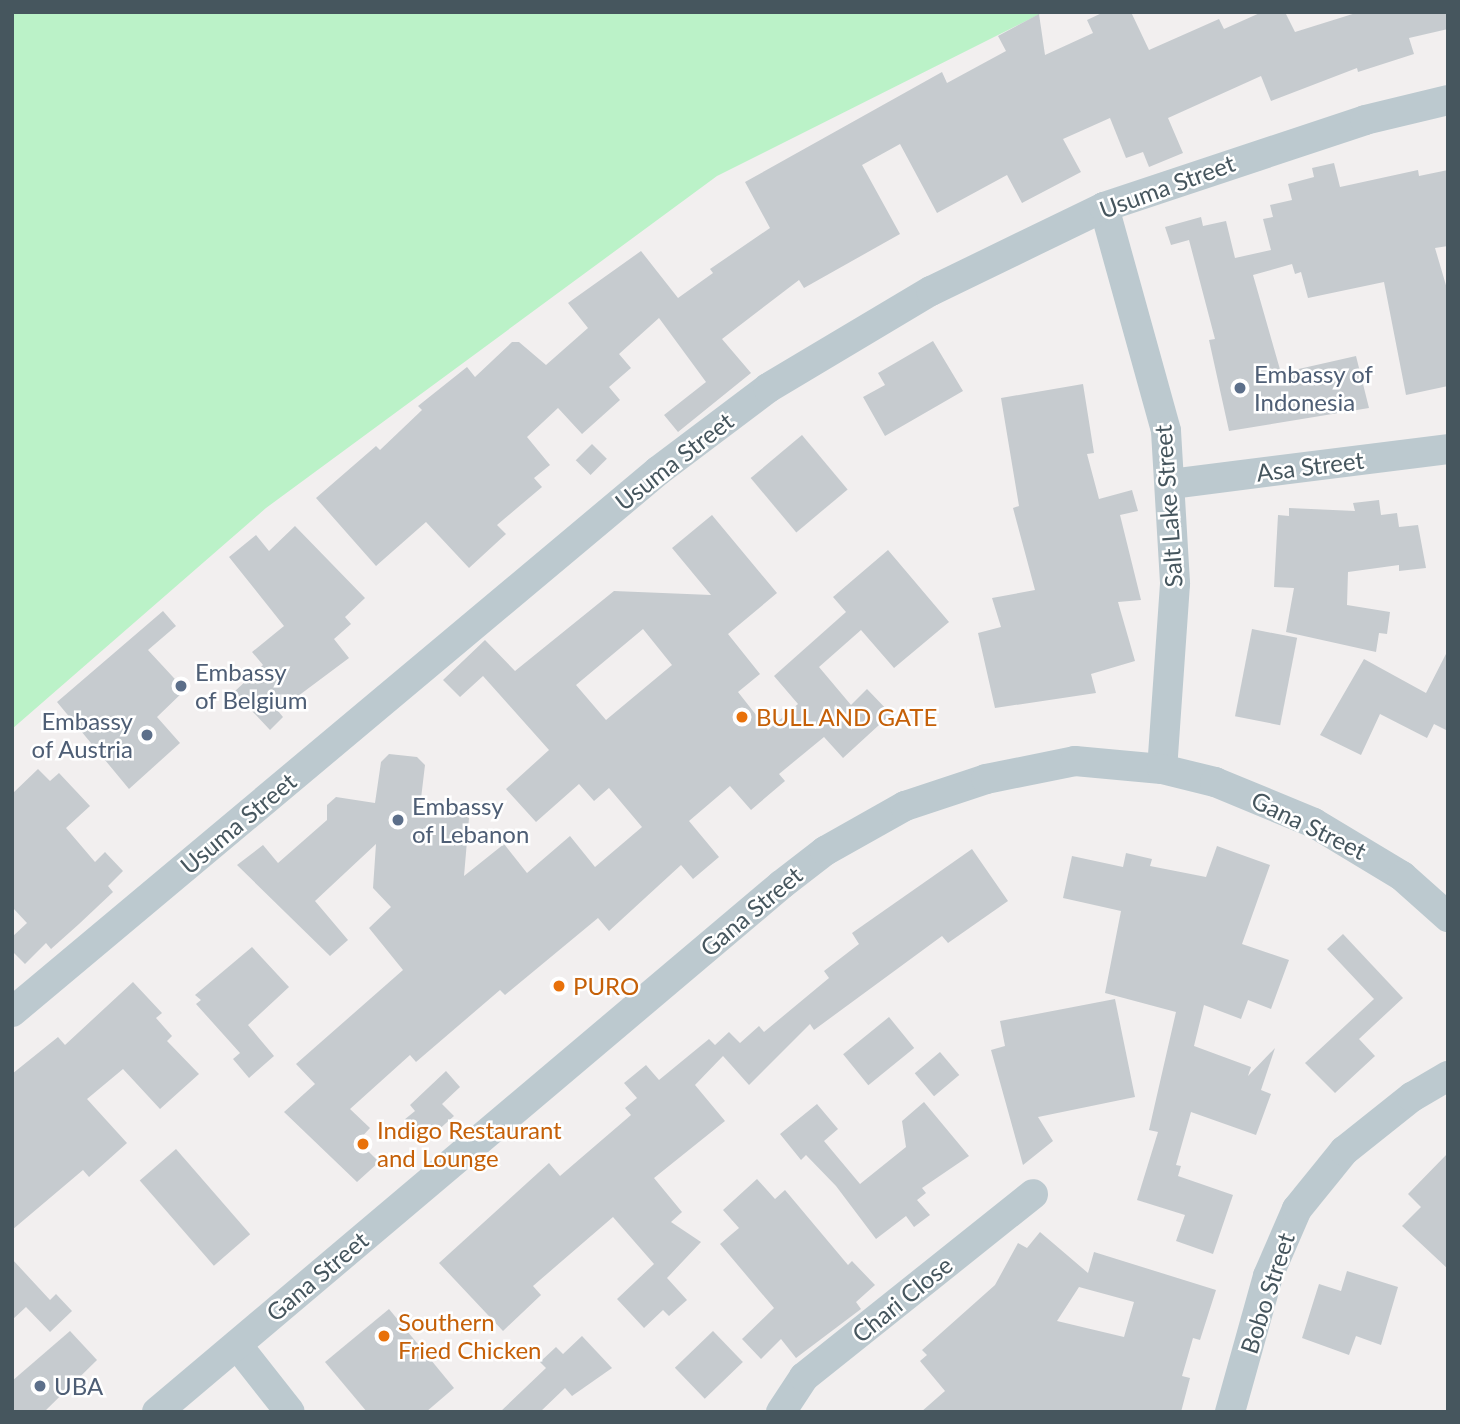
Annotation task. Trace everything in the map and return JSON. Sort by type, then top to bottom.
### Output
[{"type":"street","name":"Usuma Street","points":[[12,1012],[657,471],[768,388],[931,291],[1104,207],[1365,120],[1448,100]]},
{"type":"street","name":"Salt Lake Street","points":[[1104,207],[1156,391],[1171,484],[1175,584],[1163,769]]},
{"type":"street","name":"Asa Street","points":[[1171,484],[1448,449]]},
{"type":"street","name":"Gana Street","points":[[157,1412],[825,851],[905,806],[989,778],[1075,761],[1163,769],[1215,782],[1314,823],[1392,870],[1448,917]]},
{"type":"street","name":"Bobo Street","points":[[1230,1412],[1268,1276],[1297,1209],[1344,1151],[1412,1097],[1448,1076]]},
{"type":"street","name":"Chari Close","points":[[781,1412],[804,1377],[1033,1194]]},
{"type":"street","points":[[237,1345],[290,1412]]},
{"type":"green space","points":[[12,12],[1044,12],[717,176],[266,508],[12,729]]},
{"type":"building","points":[[1104,12],[1131,12],[1149,50],[1219,19],[1224,29],[1262,12],[1285,12],[1295,32],[1359,12],[1448,12],[1448,29],[1409,38],[1414,54],[1358,72],[1357,68],[1271,101],[1261,76],[1168,118],[1183,153],[1149,167],[1143,152],[1126,158],[1110,118],[1063,139],[1081,172],[1022,203],[1007,175],[937,213],[900,144],[862,165],[900,234],[804,288],[799,280],[722,339],[751,373],[678,432],[664,415],[706,382],[659,318],[619,354],[631,368],[609,387],[620,400],[582,434],[558,408],[527,437],[550,465],[534,478],[542,487],[497,525],[506,534],[469,568],[426,522],[376,566],[316,498],[376,446],[380,450],[422,410],[418,406],[467,367],[475,377],[512,342],[519,342],[546,365],[588,328],[568,303],[641,251],[678,298],[713,273],[710,269],[770,228],[745,182],[942,72],[947,83],[1006,51],[998,36],[1039,14],[1045,55],[1093,33],[1087,20]]},
{"type":"building","points":[[1334,163],[1340,187],[1418,170],[1419,176],[1448,170],[1448,246],[1435,248],[1448,292],[1448,386],[1406,395],[1384,282],[1308,298],[1301,272],[1295,274],[1292,264],[1253,275],[1281,373],[1356,356],[1369,408],[1229,431],[1209,340],[1215,339],[1189,240],[1171,245],[1165,227],[1201,217],[1203,226],[1226,221],[1235,258],[1271,250],[1263,219],[1273,217],[1270,205],[1292,200],[1288,184],[1314,177],[1312,168]]},
{"type":"building","points":[[933,341],[963,391],[885,436],[863,397],[885,385],[878,373]]},
{"type":"building","points":[[1083,384],[1094,453],[1087,454],[1099,499],[1132,490],[1138,511],[1120,515],[1141,600],[1118,602],[1135,661],[1091,674],[1096,693],[995,708],[978,633],[1001,627],[992,598],[1035,590],[1013,508],[1019,506],[1001,398]]},
{"type":"building","points":[[802,435],[848,489],[796,532],[751,478]]},
{"type":"building","points":[[592,444],[607,459],[591,475],[576,460]]},
{"type":"building","points":[[1379,500],[1381,515],[1397,513],[1399,527],[1418,525],[1426,568],[1399,571],[1399,565],[1348,572],[1347,605],[1390,612],[1387,634],[1379,633],[1376,652],[1286,632],[1294,588],[1274,587],[1278,515],[1289,516],[1289,508],[1355,511],[1353,503]]},
{"type":"building","points":[[712,515],[777,593],[728,634],[760,674],[738,692],[768,730],[798,704],[774,676],[846,612],[833,597],[888,550],[949,622],[894,668],[861,630],[819,667],[851,705],[867,689],[891,714],[843,758],[824,737],[779,774],[785,781],[751,810],[730,786],[689,821],[719,857],[693,879],[681,865],[609,931],[598,918],[505,995],[500,990],[416,1062],[410,1055],[350,1109],[370,1128],[358,1141],[379,1162],[357,1182],[284,1112],[315,1084],[296,1064],[403,970],[369,928],[391,907],[373,888],[376,844],[315,901],[348,940],[330,956],[237,865],[263,845],[278,863],[327,820],[327,805],[336,797],[375,803],[381,762],[389,754],[417,757],[425,765],[420,807],[461,810],[469,818],[464,876],[504,844],[527,873],[570,836],[595,867],[642,827],[609,788],[594,801],[579,784],[536,822],[506,789],[549,750],[483,676],[460,697],[443,680],[485,640],[515,671],[614,591],[711,595],[672,548]],"holes":[[[643,629],[672,665],[606,720],[576,685]]]},
{"type":"building","points":[[295,526],[365,598],[345,617],[351,624],[334,639],[349,658],[278,711],[283,717],[270,730],[234,692],[263,665],[252,652],[284,626],[229,557],[256,535],[269,551]]},
{"type":"building","points":[[163,611],[176,626],[148,650],[185,690],[157,717],[180,743],[129,789],[57,702]]},
{"type":"building","points":[[1252,629],[1297,638],[1280,725],[1235,716]]},
{"type":"building","points":[[1448,650],[1448,731],[1434,724],[1427,738],[1380,714],[1361,755],[1320,735],[1364,659],[1426,693]]},
{"type":"building","points":[[38,769],[50,781],[59,773],[90,806],[66,828],[95,862],[105,852],[123,871],[108,886],[113,892],[51,949],[46,943],[25,964],[12,951],[12,937],[27,923],[12,907],[12,794]]},
{"type":"building","points":[[1217,846],[1270,865],[1242,944],[1289,960],[1271,1009],[1248,1000],[1241,1019],[1204,1005],[1194,1046],[1251,1067],[1248,1076],[1275,1048],[1261,1090],[1271,1094],[1256,1135],[1191,1112],[1176,1165],[1181,1166],[1178,1176],[1233,1195],[1213,1254],[1176,1241],[1185,1215],[1137,1200],[1158,1132],[1149,1130],[1176,1012],[1105,993],[1121,911],[1063,898],[1072,856],[1123,867],[1126,853],[1152,859],[1150,866],[1206,877]]},
{"type":"building","points":[[972,849],[1008,901],[948,943],[942,936],[814,1030],[810,1024],[749,1085],[723,1056],[695,1085],[725,1121],[654,1178],[682,1212],[671,1222],[701,1242],[667,1278],[687,1300],[669,1316],[663,1310],[644,1328],[617,1299],[654,1264],[613,1217],[533,1286],[541,1295],[503,1331],[439,1263],[549,1163],[560,1176],[631,1115],[625,1108],[637,1098],[624,1083],[646,1065],[659,1080],[709,1039],[715,1045],[729,1032],[740,1043],[759,1026],[764,1032],[829,978],[824,971],[859,944],[852,933]]},
{"type":"building","points":[[1343,934],[1403,998],[1359,1039],[1375,1056],[1335,1093],[1305,1063],[1374,999],[1327,949]]},
{"type":"building","points":[[252,947],[289,987],[248,1025],[274,1056],[249,1078],[233,1059],[240,1053],[196,1004],[201,1000],[195,995]]},
{"type":"building","points":[[133,982],[162,1013],[156,1018],[172,1036],[167,1041],[199,1074],[160,1109],[123,1069],[87,1099],[127,1143],[89,1177],[83,1170],[12,1230],[12,1074],[58,1037],[65,1045]]},
{"type":"building","points":[[1115,999],[1135,1097],[1038,1117],[1053,1141],[1023,1165],[991,1050],[1005,1046],[1000,1021]]},
{"type":"building","points":[[889,1017],[914,1048],[868,1085],[843,1054]]},
{"type":"building","points":[[940,1052],[959,1075],[934,1096],[915,1073]]},
{"type":"building","points":[[446,1071],[460,1087],[442,1104],[454,1116],[436,1132],[429,1125],[418,1135],[404,1120],[415,1111],[410,1105]]},
{"type":"building","points":[[924,1102],[969,1156],[922,1188],[926,1193],[917,1200],[930,1215],[914,1227],[906,1216],[876,1239],[836,1186],[806,1155],[801,1160],[780,1134],[817,1104],[838,1129],[824,1141],[860,1184],[906,1147],[902,1121]]},
{"type":"building","points":[[176,1149],[250,1234],[214,1266],[140,1180]]},
{"type":"building","points":[[1448,1153],[1448,1269],[1402,1226],[1421,1207],[1408,1194]]},
{"type":"building","points":[[757,1179],[775,1199],[785,1190],[848,1265],[852,1261],[875,1285],[856,1302],[861,1309],[796,1358],[781,1339],[761,1359],[742,1339],[774,1308],[720,1244],[739,1228],[723,1210]]},
{"type":"building","points":[[1040,1232],[1088,1273],[1094,1252],[1216,1290],[1200,1340],[1193,1338],[1182,1376],[1190,1378],[1181,1412],[921,1412],[945,1391],[920,1361],[927,1355],[922,1350],[995,1285],[1018,1243],[1027,1248]],"holes":[[[1079,1287],[1134,1302],[1124,1337],[1057,1321]]]},
{"type":"building","points":[[12,1259],[50,1300],[56,1294],[72,1311],[50,1332],[26,1307],[12,1320]]},
{"type":"building","points":[[1347,1271],[1398,1287],[1381,1345],[1356,1336],[1349,1355],[1302,1338],[1319,1284],[1341,1291]]},
{"type":"building","name":"Southern Fried Chicken","points":[[389,1309],[454,1388],[426,1412],[367,1412],[325,1362]]},
{"type":"building","points":[[70,1331],[97,1360],[44,1412],[12,1412],[12,1381]]},
{"type":"building","points":[[713,1331],[743,1362],[705,1399],[675,1368]]},
{"type":"building","points":[[582,1336],[612,1368],[572,1396],[565,1388],[540,1412],[500,1412],[546,1368],[540,1362],[556,1347],[563,1354]]},
{"type":"place","name":"Embassy of Indonesia","points":[[1240,388]]},
{"type":"place","name":"Embassy of Belgium","points":[[181,686]]},
{"type":"place","name":"BULL AND GATE","points":[[742,717]]},
{"type":"place","name":"Embassy of Austria","points":[[147,735]]},
{"type":"place","name":"Embassy of Lebanon","points":[[398,820]]},
{"type":"place","name":"PURO","points":[[559,986]]},
{"type":"place","name":"Indigo Restaurant and Lounge","points":[[363,1144]]},
{"type":"place","name":"Southern Fried Chicken","points":[[384,1336]]},
{"type":"place","name":"UBA","points":[[40,1386]]}]
